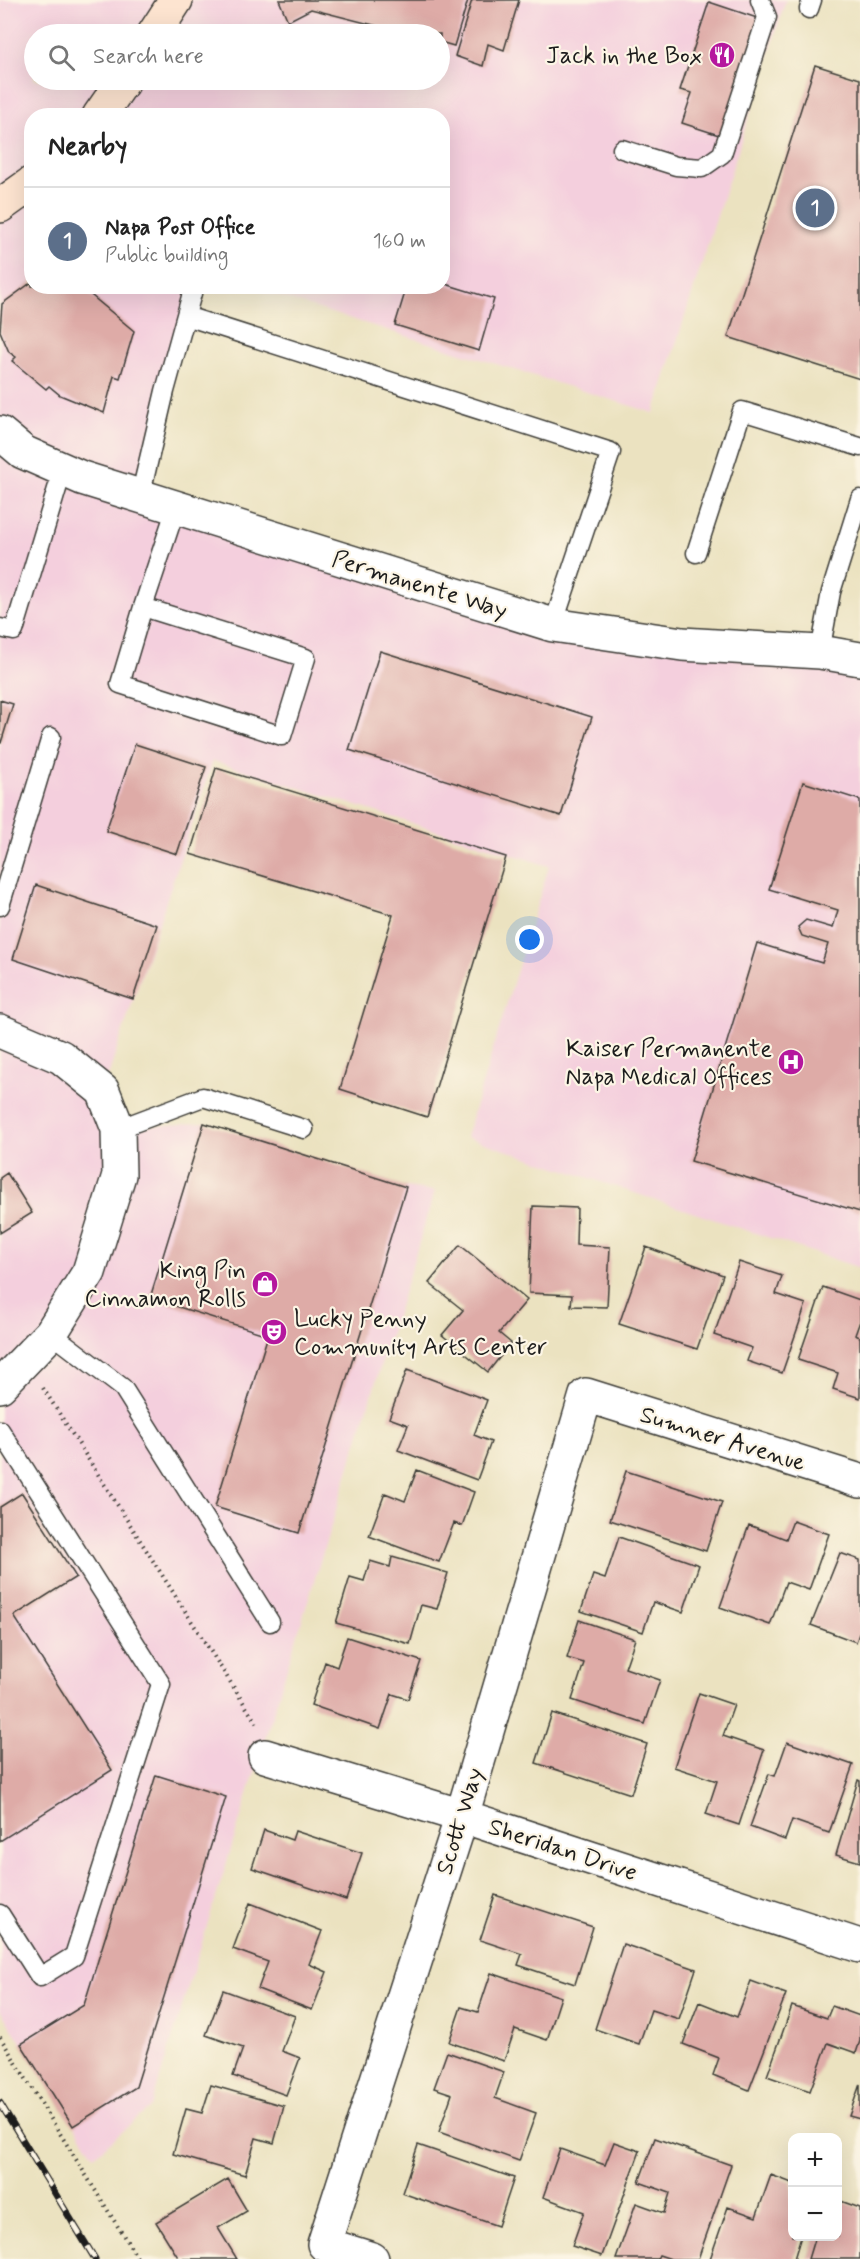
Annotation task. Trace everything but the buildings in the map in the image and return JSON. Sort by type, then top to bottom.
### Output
[{"type":"street","points":[[160,24],[176,0]]},
{"type":"street","points":[[105,108],[117,90]]},
{"type":"street","points":[[0,206],[24,189]]},
{"type":"street","name":"Permanente Way","points":[[0,433],[23,452],[63,470],[176,508],[553,625],[682,644],[820,652],[860,659]]},
{"type":"street","points":[[0,1031],[61,1057],[103,1091],[118,1129],[119,1175],[89,1272],[51,1333],[0,1386]]},
{"type":"street","name":"Sumner Avenue","points":[[586,1395],[860,1481]]},
{"type":"street","name":"Scott Way","points":[[372,2259],[324,2244],[462,1816],[586,1395]]},
{"type":"street","name":"Sheridan Drive","points":[[265,1756],[462,1816],[860,1946]]},
{"type":"lane","points":[[622,149],[676,166],[702,168],[722,154],[766,17],[760,0]]},
{"type":"lane","points":[[140,496],[192,294]]},
{"type":"lane","points":[[186,316],[611,452],[553,625]]},
{"type":"lane","points":[[696,553],[742,411],[860,447]]},
{"type":"lane","points":[[0,628],[14,631],[63,470]]},
{"type":"lane","points":[[820,652],[831,592],[860,500]]},
{"type":"lane","points":[[144,608],[306,658],[282,736],[120,684],[144,608],[176,508]]},
{"type":"lane","points":[[0,906],[51,737]]},
{"type":"lane","points":[[118,1129],[203,1097],[304,1129]]},
{"type":"lane","points":[[51,1333],[123,1388],[270,1622]]},
{"type":"lane","points":[[0,1430],[160,1684],[74,1956],[40,1977],[0,1914]]},
{"type":"path","points":[[25,1360],[269,1742],[265,1756]]},
{"type":"path","points":[[0,2037],[138,2259]]},
{"type":"shaded area","points":[[0,0],[786,0],[654,413],[271,294],[450,294],[450,108],[24,108],[24,294],[192,294],[140,496],[553,625],[860,659],[860,1268],[466,1137],[549,866],[213,761],[103,1091],[117,1128],[204,1123],[406,1187],[435,1191],[151,2107],[94,2156],[0,2010]]},
{"type":"railway","points":[[0,2103],[95,2259]]},
{"type":"place","name":"Jack in the Box","points":[[722,55]]},
{"type":"place","name":"Napa Post Office","points":[[815,208]]},
{"type":"place","name":"Kaiser Permanente Napa Medical Offices","points":[[791,1062]]},
{"type":"place","name":"King Pin Cinnamon Rolls","points":[[265,1284]]},
{"type":"place","name":"Lucky Penny Community Arts Center","points":[[274,1332]]}]
